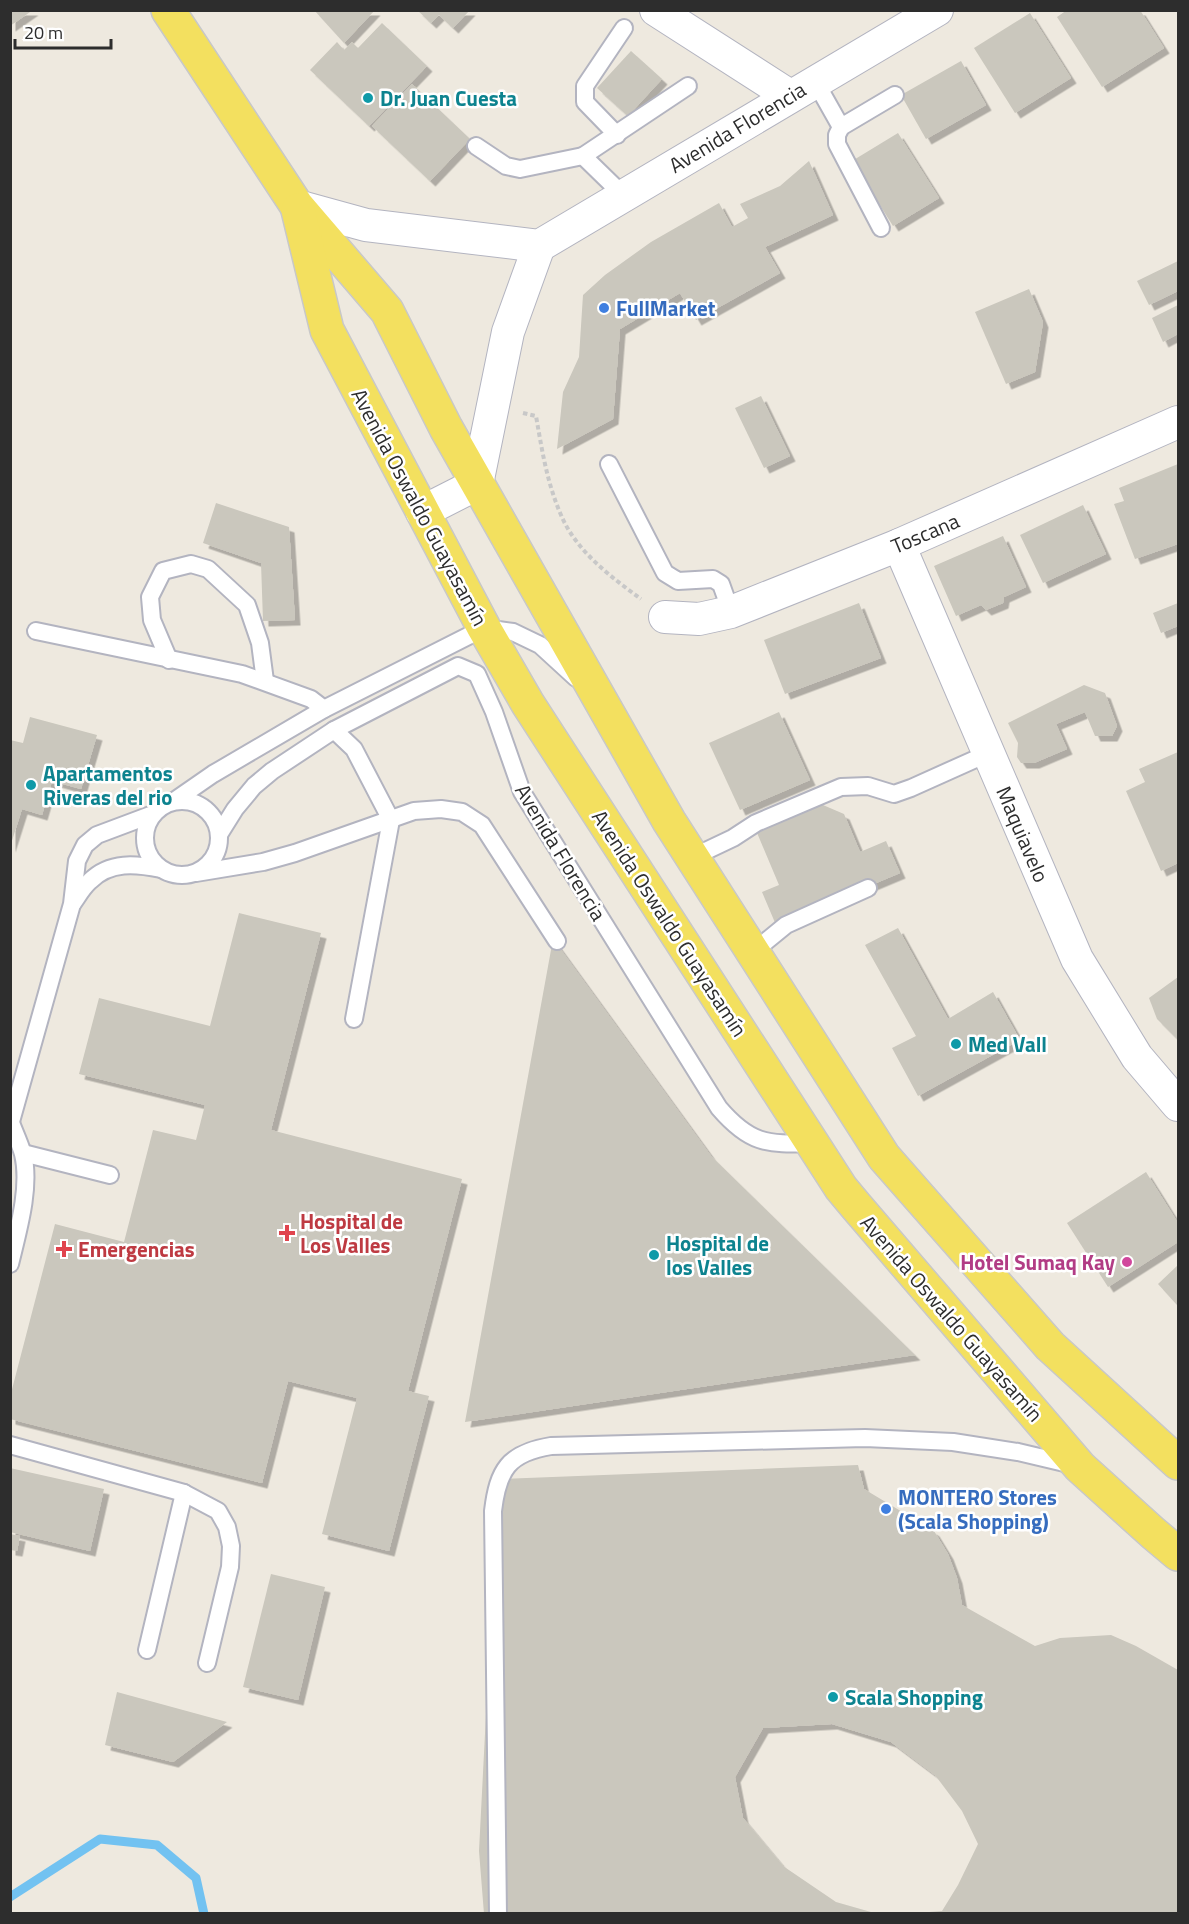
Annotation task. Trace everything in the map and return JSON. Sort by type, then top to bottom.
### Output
[{"type":"main road","name":"Avenida Oswaldo Guayasamín","points":[[168,10],[297,206],[387,311],[446,428],[669,822],[884,1157],[1050,1346],[1179,1463]]},
{"type":"main road","name":"Avenida Oswaldo Guayasamín","points":[[297,206],[327,330],[484,628],[528,704],[841,1188],[1080,1467],[1179,1554]]},
{"type":"street","points":[[656,10],[802,88]]},
{"type":"street","name":"Avenida Florencia","points":[[539,246],[937,10]]},
{"type":"street","points":[[297,206],[366,225],[539,246],[508,332],[477,484],[422,512]]},
{"type":"street","name":"Toscana","points":[[665,617],[699,619],[731,612],[899,545],[1179,422]]},
{"type":"street","name":"Maquiavelo","points":[[899,545],[1077,959],[1137,1057],[1179,1105]]},
{"type":"lane","points":[[617,135],[585,102],[584,95],[585,86],[624,28]]},
{"type":"lane","points":[[476,146],[506,166],[520,168],[583,156],[688,86]]},
{"type":"lane","points":[[802,88],[841,128]]},
{"type":"lane","points":[[881,228],[837,144],[837,135],[841,128],[895,95]]},
{"type":"lane","points":[[583,156],[623,195]]},
{"type":"lane","points":[[609,464],[665,573],[678,581],[713,579],[721,584],[731,612]]},
{"type":"lane","points":[[169,660],[152,620],[150,597],[163,571],[191,564],[208,569],[247,605],[260,643],[265,681]]},
{"type":"lane","points":[[161,869],[152,860],[145,844],[147,825],[153,814],[162,806],[174,801],[213,774],[324,709],[484,628],[513,632],[540,645],[600,699]]},
{"type":"lane","points":[[36,631],[242,674],[311,699],[324,709]]},
{"type":"lane","name":"Avenida Florencia","points":[[196,873],[214,857],[219,846],[220,833],[235,809],[254,786],[272,771],[334,730],[458,666],[477,674],[494,712],[522,792],[718,1108],[747,1135],[760,1140],[780,1145],[812,1143]]},
{"type":"lane","points":[[334,730],[354,749],[391,820],[354,1019]]},
{"type":"lane","points":[[693,857],[733,838],[756,823],[841,787],[868,786],[894,794],[911,789],[989,753]]},
{"type":"lane","points":[[174,801],[198,804],[213,816],[220,833]]},
{"type":"lane","points":[[72,904],[90,881],[116,866],[134,864],[184,875],[263,862],[414,811],[441,809],[462,812],[482,825],[557,941]]},
{"type":"lane","points":[[10,1264],[18,1234],[25,1183],[23,1153],[11,1124],[72,904],[77,861],[85,844],[97,834],[153,814]]},
{"type":"lane","points":[[753,952],[786,925],[868,888]]},
{"type":"lane","points":[[23,1153],[110,1175]]},
{"type":"lane","points":[[498,1914],[493,1511],[495,1491],[502,1473],[515,1458],[530,1449],[551,1446],[865,1438],[952,1442],[1018,1452],[1080,1467]]},
{"type":"lane","points":[[10,1445],[184,1493],[218,1511],[227,1527],[231,1546],[230,1567],[207,1663]]},
{"type":"lane","points":[[147,1650],[184,1493]]},
{"type":"path","points":[[493,405],[536,416],[544,465],[562,517],[581,547],[613,579],[665,617]]},
{"type":"building","points":[[10,10],[33,10],[10,26]]},
{"type":"building","points":[[314,10],[375,10],[344,43]]},
{"type":"building","points":[[417,10],[470,10],[453,28],[439,15],[431,23]]},
{"type":"building","points":[[1067,10],[1140,10],[1164,48],[1102,87],[1057,17]]},
{"type":"building","points":[[1030,13],[1071,78],[1015,113],[974,48]]},
{"type":"building","name":"Dr. Juan Cuesta","points":[[382,23],[427,66],[369,126],[310,70],[337,42],[344,50],[352,42],[358,48]]},
{"type":"building","points":[[631,51],[662,79],[628,116],[597,88]]},
{"type":"building","points":[[961,61],[986,105],[926,139],[901,95]]},
{"type":"building","points":[[412,84],[470,139],[430,181],[372,126]]},
{"type":"building","points":[[898,133],[939,198],[893,226],[852,161]]},
{"type":"building","points":[[809,161],[833,215],[765,247],[780,273],[696,320],[680,293],[620,329],[613,419],[557,449],[563,392],[579,357],[583,295],[605,275],[651,242],[719,203],[732,227],[748,218],[740,204],[780,186]]},
{"type":"building","points":[[1178,261],[1178,291],[1149,305],[1137,281]]},
{"type":"building","points":[[1029,289],[1043,322],[1035,372],[1006,384],[975,312]]},
{"type":"building","points":[[1178,305],[1178,334],[1163,342],[1152,318]]},
{"type":"building","points":[[761,396],[790,456],[764,468],[735,408]]},
{"type":"building","points":[[1178,464],[1178,544],[1135,559],[1114,504],[1124,501],[1119,488]]},
{"type":"building","points":[[216,503],[289,527],[295,620],[263,621],[261,563],[203,543]]},
{"type":"building","points":[[1083,505],[1106,554],[1043,583],[1020,535]]},
{"type":"building","points":[[1003,536],[1026,587],[1004,597],[1003,603],[986,610],[981,605],[956,616],[934,566]]},
{"type":"building","points":[[859,603],[881,658],[785,694],[764,640]]},
{"type":"building","points":[[1178,603],[1178,626],[1161,633],[1153,613]]},
{"type":"building","points":[[1084,685],[1105,693],[1117,726],[1112,736],[1095,736],[1085,712],[1056,724],[1067,749],[1034,763],[1021,763],[1017,757],[1018,743],[1008,723]]},
{"type":"building","points":[[779,712],[810,780],[740,810],[709,743]]},
{"type":"building","name":"Apartamentos Riveras del rio","points":[[30,717],[97,735],[81,789],[52,781],[42,815],[22,809],[10,847],[10,740],[23,743]]},
{"type":"building","points":[[1178,752],[1178,863],[1161,871],[1126,791],[1145,782],[1139,769]]},
{"type":"building","points":[[816,802],[844,814],[860,852],[886,841],[900,873],[776,925],[762,892],[779,885],[755,828]]},
{"type":"building","name":"Hospital de Los Valles","points":[[239,913],[321,933],[271,1130],[462,1179],[408,1391],[429,1396],[389,1551],[322,1534],[357,1398],[288,1381],[262,1483],[10,1419],[10,1397],[55,1224],[124,1242],[153,1130],[196,1140],[205,1105],[79,1074],[99,998],[210,1026]]},
{"type":"building","name":"Med Vall","points":[[898,928],[948,1019],[993,992],[1020,1040],[918,1096],[892,1048],[916,1036],[865,945]]},
{"type":"building","name":"Hospital de Los Valles","points":[[553,939],[711,1156],[915,1355],[465,1422]]},
{"type":"building","points":[[1178,977],[1178,1040],[1157,1019],[1149,998]]},
{"type":"building","points":[[1146,1172],[1178,1223],[1178,1242],[1108,1287],[1067,1223]]},
{"type":"building","points":[[1178,1265],[1178,1306],[1158,1284]]},
{"type":"building","name":"Scala Shopping","points":[[858,1465],[864,1489],[934,1531],[948,1554],[957,1578],[962,1605],[1035,1646],[1060,1638],[1111,1635],[1136,1646],[1178,1670],[1178,1914],[929,1914],[929,1912],[942,1911],[978,1844],[962,1811],[935,1775],[891,1742],[832,1724],[763,1728],[735,1777],[743,1818],[783,1866],[836,1902],[878,1914],[484,1914],[479,1851],[498,1479]]},
{"type":"building","points":[[10,1468],[104,1489],[90,1551],[10,1532]]},
{"type":"building","points":[[10,1534],[20,1536],[17,1551],[10,1550]]},
{"type":"building","points":[[271,1574],[325,1587],[298,1700],[243,1687]]},
{"type":"building","points":[[117,1692],[227,1722],[173,1762],[105,1745]]},
{"type":"waterway","points":[[10,1897],[100,1839],[157,1845],[196,1878],[204,1914]]},
{"type":"place","name":"Dr. Juan Cuesta","points":[[368,98]]},
{"type":"place","name":"FullMarket","points":[[604,308]]},
{"type":"place","name":"Apartamentos Riveras del rio","points":[[31,785]]},
{"type":"place","name":"Med Vall","points":[[956,1044]]},
{"type":"place","name":"Hospital de Los Valles","points":[[287,1233]]},
{"type":"place","name":"Emergencias","points":[[64,1249]]},
{"type":"place","name":"Hospital de los Valles","points":[[654,1255]]},
{"type":"place","name":"Hotel Sumaq Kay","points":[[1127,1262]]},
{"type":"place","name":"MONTERO Stores (Scala Shopping)","points":[[886,1509]]},
{"type":"place","name":"Scala Shopping","points":[[833,1697]]}]
